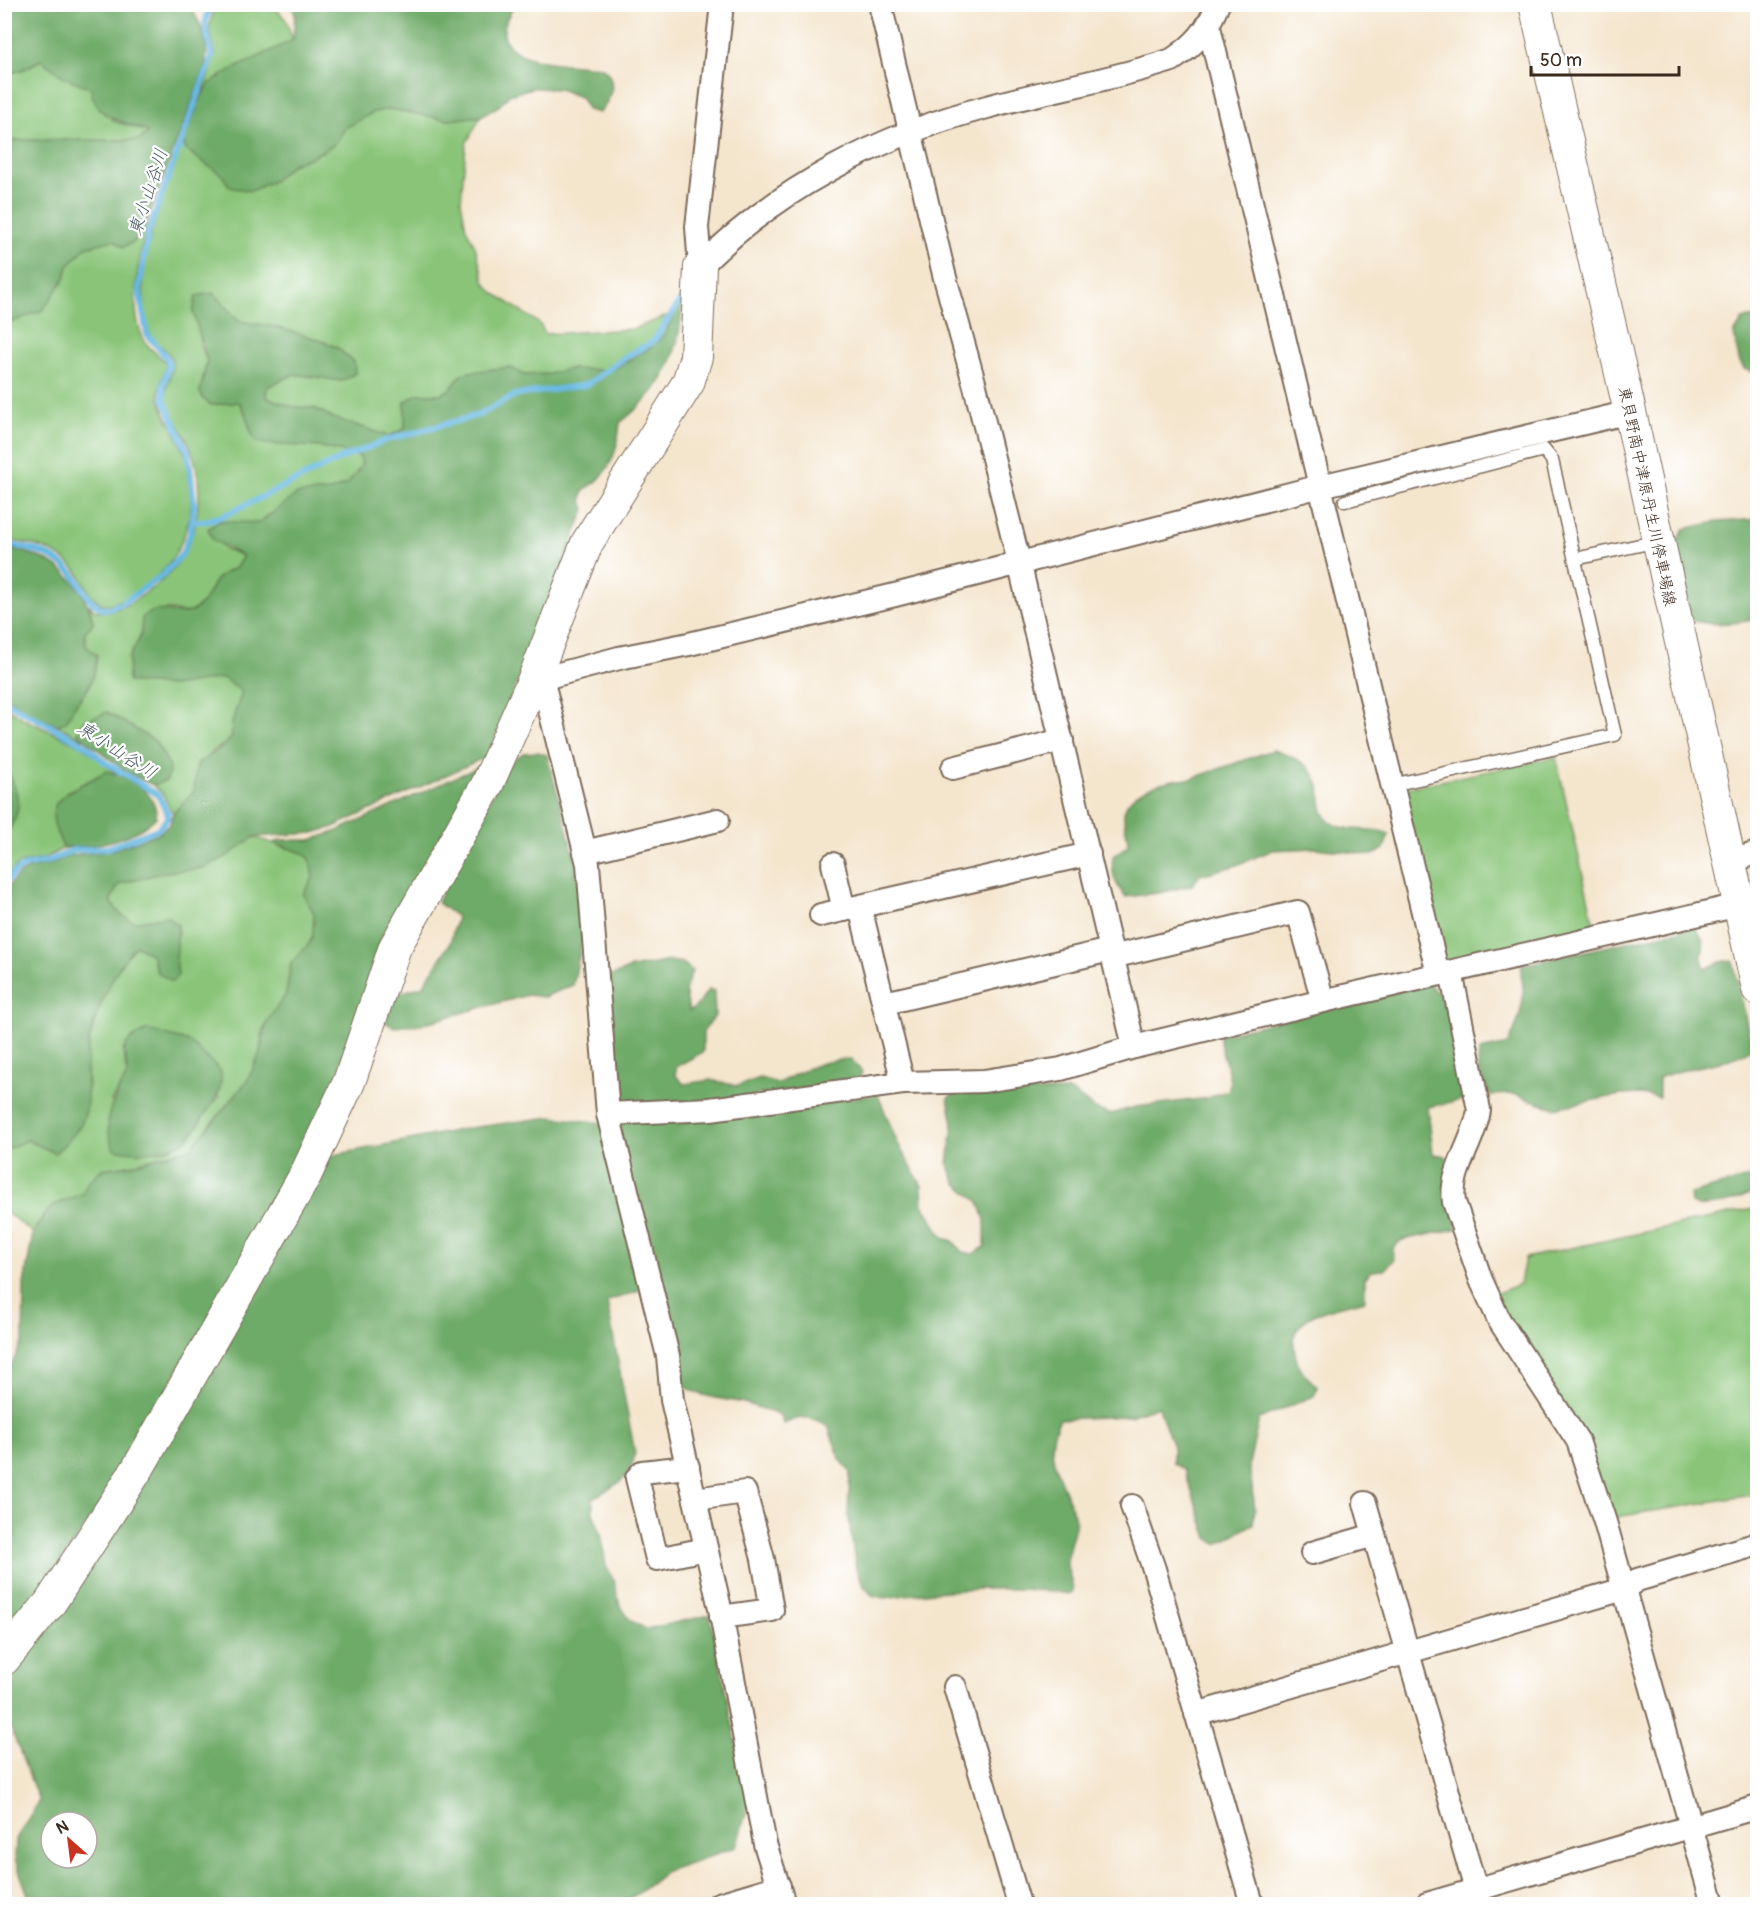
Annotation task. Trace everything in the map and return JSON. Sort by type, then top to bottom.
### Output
[{"type":"street","points":[[4,1659],[50,1603],[138,1468],[306,1174],[349,1082],[395,946],[487,785],[537,679],[587,543],[688,383],[696,357],[700,267],[697,227],[722,4]]},
{"type":"street","points":[[879,4],[909,131],[1019,562],[1134,1047]]},
{"type":"street","points":[[700,267],[729,237],[807,184],[872,147],[909,131],[986,107],[1173,60],[1188,50],[1209,27],[1218,4]]},
{"type":"street","name":"東貝野南中津原丹生川停車場線","points":[[1535,4],[1658,541],[1743,857],[1739,905],[1758,989]]},
{"type":"street","points":[[1209,27],[1322,486],[1392,785],[1479,1110],[1477,1128],[1452,1189],[1454,1202],[1481,1280],[1499,1320],[1578,1441],[1623,1589],[1713,1905]]},
{"type":"street","points":[[537,679],[895,595],[1322,486],[1630,412]]},
{"type":"street","points":[[537,679],[585,852],[608,1114],[668,1356],[672,1400],[721,1617],[765,1844],[781,1895],[719,1905]]},
{"type":"street","points":[[953,768],[1062,740]]},
{"type":"street","points":[[585,852],[718,820]]},
{"type":"street","points":[[821,915],[1089,854]]},
{"type":"street","points":[[833,864],[852,908],[885,1003],[903,1083]]},
{"type":"street","points":[[608,1114],[710,1109],[903,1083],[984,1081],[1050,1071],[1134,1047],[1323,1001],[1739,905]]},
{"type":"street","points":[[885,1003],[1298,912],[1323,1001]]},
{"type":"street","points":[[688,1467],[642,1472],[637,1478],[657,1559],[706,1549]]},
{"type":"street","points":[[695,1499],[745,1492],[763,1559],[772,1610],[721,1617]]},
{"type":"street","points":[[1365,1503],[1478,1897]]},
{"type":"street","points":[[1132,1506],[1252,1905]]},
{"type":"street","points":[[1311,1553],[1374,1535]]},
{"type":"street","points":[[1196,1714],[1623,1589],[1637,1580],[1758,1544]]},
{"type":"street","points":[[955,1687],[1019,1905]]},
{"type":"street","points":[[1427,1905],[1478,1897],[1758,1807]]},
{"type":"lane","points":[[1346,501],[1544,450],[1552,460],[1615,735],[1392,785]]},
{"type":"lane","points":[[1575,559],[1658,541]]},
{"type":"green space","points":[[5,5],[135,5],[137,10],[153,5],[189,5],[198,20],[206,44],[204,70],[148,217],[134,242],[123,247],[114,240],[86,247],[68,266],[65,278],[43,310],[5,325],[5,143],[12,140],[140,140],[148,132],[104,114],[98,108],[91,88],[64,77],[41,60],[22,70],[5,74]]},
{"type":"green space","points":[[215,5],[273,5],[286,20],[293,40],[210,83],[202,95],[215,54],[209,28]]},
{"type":"green space","points":[[291,5],[515,5],[505,25],[505,39],[514,50],[528,57],[547,61],[601,67],[610,78],[611,90],[607,102],[599,113],[588,110],[580,97],[559,89],[532,88],[509,95],[499,106],[481,116],[449,120],[389,109],[374,112],[345,128],[335,144],[312,157],[294,163],[273,181],[251,191],[230,187],[222,175],[186,150],[183,141],[202,95],[210,83],[229,71],[293,40],[295,13]]},
{"type":"green space","points":[[41,60],[91,88],[114,121],[149,132],[140,140],[12,140],[5,143],[4,74],[22,70]]},
{"type":"green space","points":[[389,109],[449,120],[481,116],[466,144],[461,201],[466,228],[475,246],[485,283],[493,292],[540,324],[545,334],[633,329],[674,313],[665,334],[650,348],[612,370],[569,369],[549,374],[524,375],[484,371],[463,373],[451,389],[441,394],[417,394],[405,402],[405,429],[389,436],[333,418],[314,408],[293,407],[266,397],[267,387],[294,374],[342,381],[355,373],[354,362],[336,347],[314,338],[275,327],[239,321],[213,293],[200,345],[207,360],[200,392],[203,399],[211,405],[239,402],[256,441],[322,447],[360,456],[362,465],[348,484],[267,516],[259,524],[220,521],[208,529],[225,549],[243,556],[236,568],[219,577],[206,598],[195,609],[187,612],[158,611],[142,618],[141,635],[129,658],[128,682],[172,686],[223,677],[242,692],[233,719],[232,737],[209,755],[200,770],[195,791],[173,814],[162,793],[153,785],[167,780],[92,719],[85,721],[77,733],[84,740],[57,725],[66,722],[70,712],[90,686],[85,632],[93,623],[89,604],[94,610],[119,608],[134,601],[155,586],[181,558],[190,541],[195,523],[198,504],[196,465],[190,446],[170,410],[166,397],[172,367],[171,357],[151,337],[144,310],[146,255],[157,214],[183,141],[186,150],[222,175],[230,187],[273,181],[294,163],[312,157],[335,144],[345,128],[374,112]]},
{"type":"green space","points":[[148,217],[137,281],[136,315],[146,343],[166,363],[160,399],[189,466],[191,502],[189,520],[176,553],[153,580],[130,596],[104,605],[94,598],[78,573],[67,561],[50,551],[33,545],[5,540],[5,325],[65,278],[68,266],[86,247],[114,240],[123,247],[134,242]]},
{"type":"green space","points":[[213,293],[239,321],[275,327],[314,338],[336,347],[354,362],[355,373],[342,381],[294,374],[267,387],[266,397],[293,407],[314,408],[333,418],[389,436],[405,429],[405,402],[417,394],[441,394],[451,389],[463,373],[510,367],[524,375],[549,374],[569,369],[612,370],[650,348],[665,334],[674,313],[682,305],[677,342],[666,372],[647,398],[620,423],[612,460],[597,481],[583,493],[582,500],[585,509],[488,756],[331,828],[313,833],[254,837],[224,858],[203,868],[165,872],[119,884],[110,901],[121,915],[134,922],[167,916],[178,925],[176,961],[178,975],[172,982],[157,972],[152,955],[136,945],[119,967],[104,996],[93,1026],[87,1054],[86,1108],[78,1129],[55,1153],[27,1140],[5,1150],[5,890],[20,873],[31,868],[50,864],[71,855],[110,851],[159,833],[170,824],[173,814],[194,791],[197,764],[225,745],[232,737],[233,719],[242,692],[223,678],[172,686],[128,682],[129,658],[141,635],[142,618],[156,611],[187,613],[194,610],[201,605],[219,577],[236,568],[243,556],[213,540],[208,529],[220,521],[259,523],[297,494],[330,491],[348,484],[362,465],[360,456],[322,447],[265,444],[255,441],[239,402],[211,405],[203,399],[200,392],[207,360],[193,312],[196,296]]},
{"type":"green space","points":[[1758,317],[1757,374],[1744,369],[1739,360],[1734,334],[1743,319]]},
{"type":"green space","points":[[1757,519],[1757,619],[1724,624],[1691,620],[1675,546],[1684,529],[1716,522]]},
{"type":"green space","points":[[5,548],[36,556],[62,570],[82,593],[93,623],[85,632],[86,646],[97,655],[93,677],[66,722],[57,725],[32,715],[5,696]]},
{"type":"green space","points":[[5,707],[26,720],[82,746],[116,773],[106,772],[66,792],[62,846],[79,845],[60,850],[44,859],[19,864],[5,878],[5,838],[17,812],[5,767]]},
{"type":"green space","points":[[107,712],[155,741],[170,766],[167,780],[153,785],[127,772],[77,733],[85,721]]},
{"type":"green space","points":[[1273,750],[1294,758],[1312,772],[1319,786],[1324,813],[1330,821],[1344,828],[1383,831],[1389,834],[1384,849],[1373,855],[1316,848],[1273,850],[1234,866],[1200,875],[1192,885],[1159,893],[1126,897],[1114,878],[1112,862],[1113,856],[1128,845],[1124,813],[1133,798],[1162,783],[1190,779]]},
{"type":"green space","points":[[538,752],[547,755],[577,866],[583,938],[573,985],[544,997],[528,995],[418,1025],[393,1027],[385,1022],[395,994],[423,986],[450,943],[457,917],[437,902],[508,764],[523,753]]},
{"type":"green space","points":[[1556,757],[1595,928],[1450,963],[1440,958],[1401,789]]},
{"type":"green space","points":[[480,766],[482,771],[381,938],[336,1081],[307,1148],[100,1505],[5,1641],[5,1378],[23,1341],[24,1284],[33,1233],[43,1216],[54,1205],[82,1194],[88,1182],[102,1169],[129,1165],[191,1148],[247,1081],[259,1056],[267,1021],[286,994],[291,963],[309,944],[313,935],[314,913],[303,894],[313,878],[310,859],[303,853],[274,843],[279,840],[311,840],[335,832]]},
{"type":"green space","points":[[5,767],[15,788],[18,806],[8,834],[5,856]]},
{"type":"green space","points":[[106,771],[132,781],[147,793],[155,808],[156,817],[137,831],[112,841],[86,846],[63,846],[55,829],[53,816],[55,805],[70,791]]},
{"type":"green space","points":[[254,837],[303,853],[310,859],[313,878],[303,894],[314,913],[313,935],[309,944],[291,963],[286,994],[263,1030],[259,1056],[247,1082],[191,1148],[129,1165],[102,1169],[88,1182],[83,1194],[48,1212],[33,1233],[5,1211],[4,1150],[27,1140],[43,1146],[88,1092],[87,1055],[99,1008],[111,981],[136,945],[152,955],[157,972],[178,975],[176,961],[178,925],[148,920],[133,922],[121,915],[110,901],[119,884],[165,872],[203,868]],"holes":[[[123,1049],[219,1097],[203,1115],[197,1128],[111,1101],[127,1075]]]},
{"type":"green space","points":[[1695,927],[1703,944],[1701,955],[1705,969],[1720,962],[1733,960],[1752,1048],[1743,1054],[1720,1062],[1682,1070],[1659,1078],[1659,1098],[1641,1094],[1620,1095],[1554,1108],[1514,1094],[1491,1095],[1480,1074],[1478,1062],[1480,1050],[1508,1044],[1521,1010],[1522,965]]},
{"type":"green space","points":[[670,961],[683,963],[692,971],[685,990],[689,1011],[695,1008],[709,989],[714,991],[715,1016],[703,1032],[703,1052],[677,1066],[675,1075],[684,1084],[711,1080],[737,1086],[760,1078],[778,1083],[821,1064],[851,1059],[862,1072],[858,1082],[718,1100],[619,1106],[606,978],[631,968]]},
{"type":"green space","points":[[1429,984],[1446,1002],[1466,1099],[1428,1107],[1433,1154],[1446,1156],[1449,1163],[1456,1229],[1402,1240],[1393,1248],[1394,1260],[1384,1270],[1372,1271],[1365,1278],[1365,1300],[1319,1313],[1301,1325],[1295,1334],[1296,1358],[1304,1373],[1318,1387],[1314,1396],[1259,1419],[1249,1464],[1255,1509],[1253,1524],[1217,1544],[1208,1538],[1184,1470],[1173,1463],[1173,1447],[1158,1406],[1130,1416],[1060,1419],[1054,1432],[1052,1445],[1056,1470],[1076,1521],[1067,1563],[1073,1591],[1069,1594],[1001,1589],[884,1598],[872,1595],[864,1586],[856,1569],[848,1514],[850,1472],[840,1459],[828,1426],[806,1418],[784,1424],[780,1415],[744,1403],[697,1393],[682,1384],[675,1376],[616,1123],[878,1095],[898,1144],[922,1186],[923,1205],[943,1238],[953,1241],[962,1252],[973,1254],[985,1247],[985,1220],[979,1202],[956,1183],[948,1164],[953,1124],[948,1098],[955,1093],[1071,1091],[1095,1109],[1110,1114],[1135,1107],[1208,1098],[1229,1090],[1229,1075],[1221,1049],[1220,1035]]},
{"type":"green space","points":[[148,1030],[190,1042],[221,1071],[220,1089],[196,1129],[183,1142],[167,1149],[149,1152],[114,1149],[110,1139],[108,1120],[113,1102],[127,1075],[125,1051],[127,1042]]},
{"type":"green space","points":[[551,1117],[603,1123],[642,1288],[607,1302],[635,1454],[633,1463],[625,1476],[593,1498],[593,1513],[601,1533],[606,1566],[614,1581],[620,1606],[631,1621],[646,1629],[710,1615],[749,1804],[736,1847],[667,1871],[637,1894],[619,1904],[31,1904],[15,1859],[16,1839],[39,1801],[5,1713],[5,1678],[55,1608],[329,1156],[469,1128]]},
{"type":"green space","points":[[1755,1176],[1757,1191],[1751,1194],[1715,1205],[1691,1204],[1690,1194]]},
{"type":"green space","points":[[1757,1208],[1757,1494],[1611,1518],[1495,1294],[1520,1284],[1525,1258]]},
{"type":"waterway","name":"東小山谷川","points":[[4,544],[31,549],[55,559],[74,576],[94,603],[105,609],[121,604],[163,575],[182,554],[190,534],[194,505],[188,452],[164,400],[163,386],[169,365],[167,358],[147,334],[139,289],[148,233],[212,56],[205,24],[210,4]]},
{"type":"waterway","points":[[192,521],[205,521],[223,516],[340,459],[387,440],[479,415],[515,395],[587,385],[628,355],[653,342],[682,298]]},
{"type":"waterway","name":"東小山谷川","points":[[4,701],[87,746],[102,760],[158,795],[168,814],[167,819],[158,829],[108,848],[74,850],[49,861],[25,866],[16,871],[4,884]]}]
